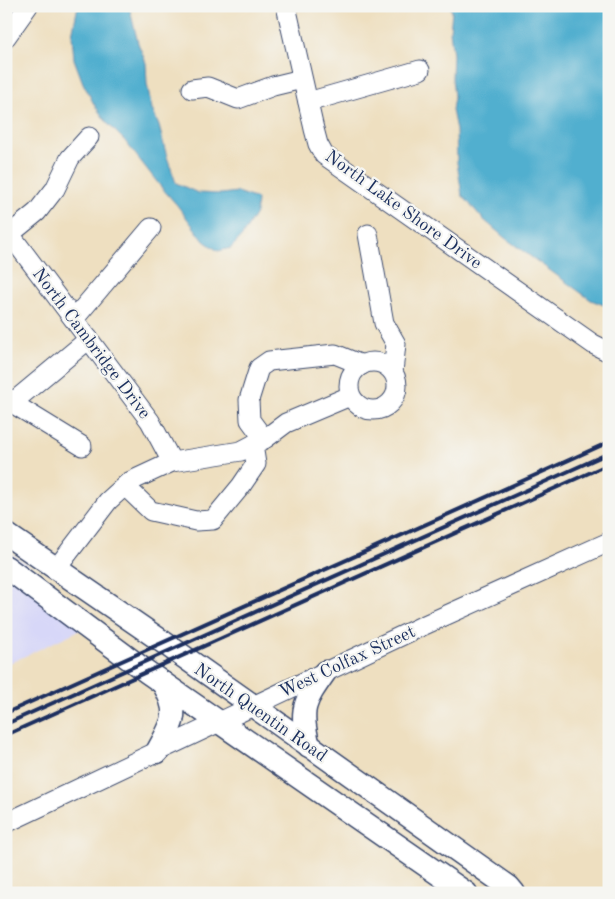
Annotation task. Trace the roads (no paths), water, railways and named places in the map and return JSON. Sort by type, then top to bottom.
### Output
[{"type":"main road","name":"North Quentin Road","points":[[6,534],[164,642],[509,887],[514,893]]},
{"type":"main road","name":"North Quentin Road","points":[[6,567],[164,683],[466,893]]},
{"type":"main road","points":[[309,746],[304,727],[305,704],[325,672]]},
{"type":"main road","points":[[157,752],[174,717],[171,697],[164,683]]},
{"type":"street","points":[[6,37],[28,6]]},
{"type":"street","name":"North Lake Shore Drive","points":[[286,6],[318,144],[324,155],[593,344],[609,352]]},
{"type":"street","points":[[308,102],[420,70]]},
{"type":"street","points":[[192,89],[208,87],[238,99],[273,86],[302,79]]},
{"type":"street","points":[[7,230],[37,212],[54,189],[70,158],[89,137]]},
{"type":"street","points":[[74,319],[151,228]]},
{"type":"street","name":"North Cambridge Drive","points":[[7,230],[150,421],[172,462]]},
{"type":"street","points":[[368,234],[384,323],[396,344],[393,372],[397,382],[396,395],[386,407],[372,411],[357,405],[350,396],[348,386],[356,368],[371,362],[382,364],[393,372]]},
{"type":"street","points":[[82,446],[9,400],[89,339]]},
{"type":"street","points":[[125,486],[151,511],[196,521],[213,520],[241,486],[256,464],[258,442],[250,420],[249,400],[259,368],[269,360],[335,354],[362,365]]},
{"type":"street","points":[[56,568],[108,501],[129,482],[172,462],[240,451],[258,442],[286,423],[350,396]]},
{"type":"street","name":"West Colfax Street","points":[[6,823],[420,627],[609,542]]},
{"type":"water","points":[[78,6],[129,6],[138,43],[146,63],[147,84],[152,109],[176,183],[198,193],[221,194],[237,192],[257,199],[256,213],[242,236],[231,248],[218,251],[204,241],[177,205],[95,106],[83,83],[74,59],[72,35]]},
{"type":"water","points":[[450,6],[609,6],[609,307],[591,300],[505,238],[483,219],[462,195],[457,163],[456,130],[452,110],[454,97],[452,78],[453,55],[450,31],[452,12]]},
{"type":"railway","points":[[6,713],[609,442]]},
{"type":"railway","points":[[6,724],[609,453]]},
{"type":"railway","points":[[6,735],[609,464]]}]
